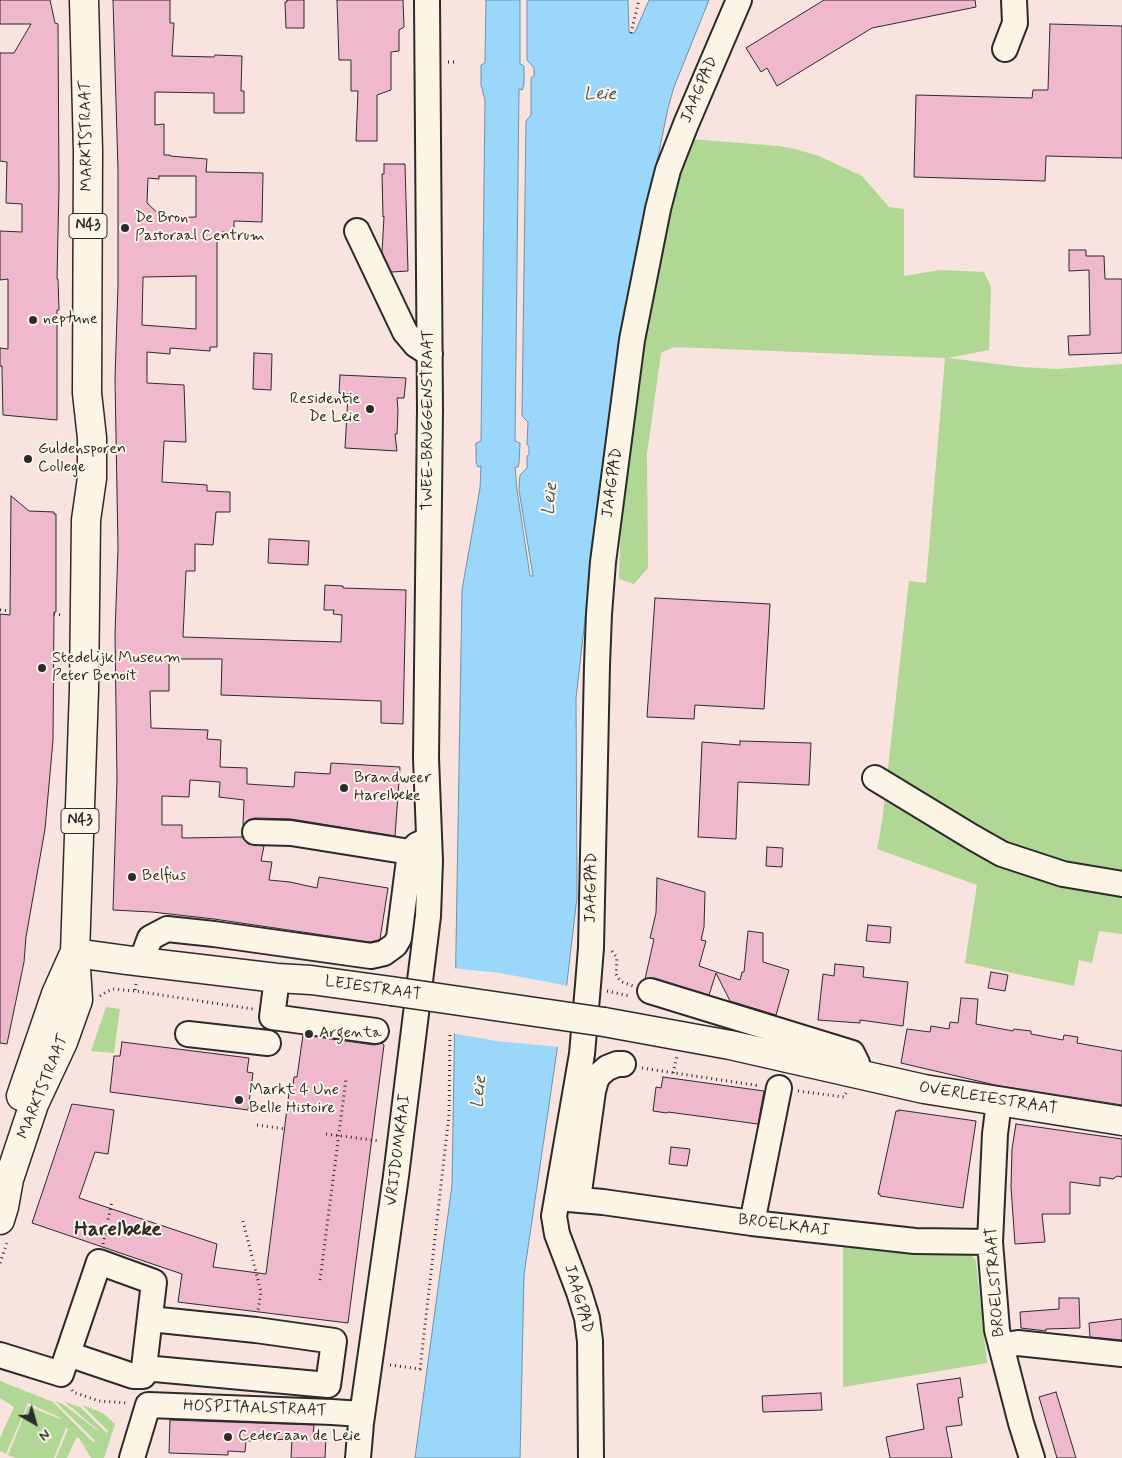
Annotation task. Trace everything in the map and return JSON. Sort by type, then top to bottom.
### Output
[{"type":"main road","name":"MARKTSTRAAT","points":[[5,1226],[4,1207],[9,1179],[34,1104],[63,1042],[78,1000],[75,953],[84,689],[85,537],[92,478],[92,438],[87,393],[88,151],[84,0]]},
{"type":"main road","name":"MARKTSTRAAT","points":[[0,1149],[19,1101],[56,994],[75,953]]},
{"type":"main road","name":"LEIESTRAAT","points":[[75,953],[144,954],[277,978],[311,980],[604,1022]]},
{"type":"main road","name":"OVERLEIESTRAAT","points":[[604,1022],[730,1045],[852,1082],[924,1090],[1122,1121]]},
{"type":"street","name":"TWEE-BRUGGENSTRAAT","points":[[419,846],[426,758],[430,354],[427,0]]},
{"type":"street","name":"JAAGPAD","points":[[591,1458],[590,1341],[587,1318],[580,1292],[557,1234],[554,1216],[567,1198],[582,1054],[597,988],[591,948],[599,614],[606,544],[632,340],[644,273],[668,170],[739,0]]},
{"type":"street","points":[[1005,49],[1015,23],[1014,0]]},
{"type":"street","points":[[357,231],[405,332],[416,345],[430,354]]},
{"type":"street","points":[[875,778],[1002,854],[1063,874],[1122,884]]},
{"type":"street","points":[[254,832],[291,833],[419,846]]},
{"type":"street","name":"LEIESTRAAT","points":[[144,954],[150,938],[167,929],[371,956],[380,954],[395,945],[399,938],[419,846]]},
{"type":"street","name":"VRIJDOMKAAI","points":[[358,1458],[362,1414],[396,1176],[428,916],[430,861],[419,846]]},
{"type":"street","points":[[277,978],[272,1011],[376,1031]]},
{"type":"street","points":[[640,994],[852,1054],[857,1063],[852,1082]]},
{"type":"street","points":[[188,1034],[268,1043]]},
{"type":"street","points":[[567,1198],[596,1080],[607,1068],[623,1064]]},
{"type":"street","points":[[752,1223],[779,1088]]},
{"type":"street","name":"BROELSTRAAT","points":[[999,1102],[994,1134],[990,1242],[997,1330],[1020,1423],[1032,1458]]},
{"type":"street","name":"BROELKAAI","points":[[567,1198],[752,1223],[915,1241],[990,1242]]},
{"type":"street","points":[[0,1355],[132,1376],[143,1376],[154,1282],[99,1262],[64,1364]]},
{"type":"street","points":[[144,1368],[328,1385],[334,1341],[256,1330],[150,1319]]},
{"type":"street","points":[[1001,1346],[1018,1343],[1122,1354]]},
{"type":"street","points":[[132,1458],[148,1405]]},
{"type":"street","name":"HOSPITAALSTRAAT","points":[[148,1405],[362,1414]]},
{"type":"path","points":[[632,33],[639,0]]},
{"type":"path","points":[[0,610],[10,611]]},
{"type":"path","points":[[608,950],[615,954],[617,958],[616,974],[619,980],[640,994]]},
{"type":"path","points":[[144,954],[135,991],[272,1011]]},
{"type":"path","points":[[597,988],[640,994]]},
{"type":"path","points":[[387,1364],[420,1369],[449,1115],[450,1033]]},
{"type":"path","points":[[673,1073],[676,1058]]},
{"type":"path","points":[[623,1064],[673,1073],[844,1097],[852,1082]]},
{"type":"path","points":[[320,1280],[346,1079]]},
{"type":"path","points":[[257,1125],[285,1129]]},
{"type":"path","points":[[326,1134],[372,1140]]},
{"type":"path","points":[[99,1262],[112,1201]]},
{"type":"path","points":[[243,1221],[261,1292],[258,1313]]},
{"type":"path","points":[[0,1263],[5,1226]]},
{"type":"path","points":[[64,1364],[73,1392],[99,1401],[148,1405]]},
{"type":"green space","points":[[690,139],[779,146],[819,156],[862,176],[889,207],[904,209],[904,276],[940,270],[984,272],[991,287],[989,350],[948,358],[1021,367],[1057,369],[1122,364],[1122,934],[1099,931],[1092,963],[1079,960],[1074,986],[965,963],[977,885],[877,849],[882,822],[909,581],[926,583],[945,358],[674,347],[661,353],[647,454],[648,568],[634,584],[619,579],[622,486],[641,337],[667,206]]},
{"type":"green space","points":[[106,1007],[120,1009],[114,1053],[91,1051]]},
{"type":"green space","points":[[843,1246],[971,1254],[976,1261],[987,1363],[843,1387]]},
{"type":"green space","points":[[0,1381],[53,1402],[94,1443],[95,1441],[55,1401],[63,1404],[99,1431],[65,1402],[80,1407],[107,1433],[108,1431],[82,1405],[103,1413],[115,1424],[104,1458],[91,1458],[79,1438],[76,1438],[67,1458],[56,1458],[68,1429],[66,1428],[54,1458],[16,1458],[8,1455],[28,1406],[61,1418],[28,1403],[6,1454],[0,1451],[0,1438],[14,1407],[0,1398]]},
{"type":"water","name":"Leie","points":[[486,0],[520,0],[520,64],[524,66],[524,85],[522,90],[519,89],[515,441],[520,443],[519,463],[518,467],[515,467],[530,576],[533,576],[519,490],[520,475],[527,468],[527,456],[529,454],[527,444],[528,422],[522,416],[526,121],[531,115],[531,78],[534,76],[534,68],[527,60],[527,0],[628,0],[629,31],[631,34],[635,32],[649,0],[709,0],[674,87],[668,108],[622,332],[593,549],[576,698],[577,897],[567,982],[524,1275],[520,1458],[415,1458],[452,1185],[462,590],[480,488],[481,466],[478,467],[476,462],[476,443],[481,441],[485,100],[481,85],[481,65],[485,63]]},
{"type":"pier","points":[[452,968],[500,973],[569,986],[560,1047],[496,1041],[451,1033]]},
{"type":"building","points":[[0,0],[50,0],[55,23],[58,24],[59,187],[57,279],[59,310],[57,310],[57,420],[3,415],[0,348],[8,349],[8,279],[0,280],[0,231],[22,232],[22,204],[6,203],[7,162],[0,161],[0,53],[14,53],[31,24],[0,24]]},
{"type":"building","points":[[113,0],[170,0],[170,23],[174,23],[172,56],[242,56],[241,91],[244,91],[244,113],[214,113],[214,93],[155,92],[155,125],[164,124],[164,155],[207,159],[206,172],[263,173],[262,222],[234,221],[234,232],[222,232],[222,240],[217,240],[217,347],[210,347],[210,351],[170,348],[170,354],[147,352],[147,383],[184,385],[186,442],[164,441],[162,482],[207,485],[207,491],[230,492],[230,512],[216,512],[213,545],[195,544],[195,571],[186,571],[183,637],[341,642],[342,615],[333,614],[334,610],[324,610],[325,585],[343,586],[343,588],[406,590],[403,724],[381,723],[381,701],[221,695],[222,659],[169,659],[169,691],[150,691],[151,728],[208,730],[207,739],[221,740],[220,767],[247,768],[247,784],[294,787],[295,772],[330,774],[331,763],[400,767],[395,836],[291,819],[255,818],[248,820],[243,825],[244,800],[219,797],[220,782],[190,780],[189,797],[162,796],[162,825],[182,825],[182,838],[242,837],[248,844],[264,846],[261,861],[272,862],[269,880],[317,888],[319,877],[388,888],[380,939],[378,940],[370,942],[214,919],[113,910],[117,779],[115,634],[118,548],[115,379],[118,285],[118,170]],"holes":[[[159,176],[196,176],[196,217],[163,218],[147,203],[148,178],[159,179]],[[196,276],[196,329],[142,325],[143,277]]]},
{"type":"building","points":[[287,0],[304,0],[304,28],[286,28],[285,2]]},
{"type":"building","points":[[337,0],[403,0],[404,27],[399,30],[399,51],[391,52],[391,90],[377,95],[377,141],[356,141],[358,91],[351,91],[351,60],[339,60]]},
{"type":"building","points":[[824,0],[975,0],[976,7],[872,28],[777,86],[767,68],[761,72],[746,48]]},
{"type":"building","points":[[1050,24],[1122,26],[1122,158],[1046,156],[1045,181],[914,177],[916,95],[1032,98],[1033,90],[1048,90]]},
{"type":"building","points":[[384,164],[405,164],[408,271],[391,272],[382,252],[384,216],[382,174],[384,174]]},
{"type":"building","points":[[1069,250],[1086,250],[1086,256],[1104,256],[1105,279],[1122,279],[1122,353],[1069,355],[1068,336],[1090,335],[1089,270],[1069,271]]},
{"type":"building","points":[[254,353],[272,354],[271,390],[253,389]]},
{"type":"building","name":"Residentie De Leie","points":[[340,375],[406,378],[404,398],[397,398],[397,434],[395,434],[397,451],[345,448],[348,394],[339,393]]},
{"type":"building","points":[[11,496],[29,511],[54,512],[56,514],[56,612],[54,612],[53,740],[45,829],[26,937],[24,962],[7,1044],[0,1043],[0,614],[10,615]]},
{"type":"building","points":[[269,539],[309,541],[308,565],[268,563]]},
{"type":"building","points":[[655,598],[770,604],[764,709],[695,705],[694,719],[647,717]]},
{"type":"building","points":[[740,741],[811,743],[809,785],[738,782],[736,839],[698,837],[702,742],[740,745]]},
{"type":"building","points":[[767,847],[783,848],[782,867],[766,866]]},
{"type":"building","points":[[657,878],[705,892],[704,927],[701,940],[706,941],[699,966],[740,980],[742,972],[744,972],[748,931],[763,933],[763,962],[789,970],[776,1015],[730,1001],[716,973],[709,995],[654,978],[645,979],[654,939],[650,938],[656,913]]},
{"type":"building","points":[[868,925],[891,927],[890,943],[866,941]]},
{"type":"building","points":[[835,964],[864,967],[863,977],[908,982],[903,1026],[860,1020],[860,1023],[818,1020],[823,974],[834,976]]},
{"type":"building","points":[[991,972],[1008,975],[1005,991],[988,988]]},
{"type":"building","points":[[961,998],[978,999],[976,1024],[1013,1031],[1014,1029],[1031,1031],[1031,1034],[1063,1040],[1064,1035],[1078,1037],[1077,1043],[1122,1051],[1122,1105],[995,1085],[901,1063],[907,1029],[930,1032],[931,1026],[949,1029],[950,1022],[958,1023]]},
{"type":"building","points":[[303,1035],[374,1045],[382,1043],[384,1045],[348,1323],[178,1302],[182,1274],[32,1223],[72,1104],[114,1110],[108,1154],[95,1152],[79,1198],[217,1244],[213,1267],[266,1274],[290,1085],[293,1085],[294,1077],[297,1077]]},
{"type":"building","points":[[122,1042],[249,1058],[247,1072],[253,1073],[248,1110],[110,1092],[114,1056],[120,1056]]},
{"type":"building","points":[[663,1077],[764,1091],[758,1124],[653,1111],[656,1087],[661,1088]]},
{"type":"building","points":[[896,1111],[976,1121],[963,1208],[880,1196],[878,1194]]},
{"type":"building","points":[[1016,1124],[1122,1139],[1122,1177],[1117,1176],[1113,1179],[1100,1177],[1100,1186],[1070,1182],[1070,1214],[1042,1214],[1045,1242],[1015,1244],[1011,1187],[1012,1149]]},
{"type":"building","points":[[671,1147],[690,1149],[687,1166],[669,1164]]},
{"type":"building","points":[[1059,1298],[1079,1298],[1080,1328],[1046,1329],[1046,1331],[1021,1328],[1020,1312],[1059,1309]]},
{"type":"building","points":[[1122,1319],[1122,1340],[1090,1337],[1089,1323]]},
{"type":"building","points":[[960,1378],[963,1397],[958,1398],[962,1425],[946,1427],[952,1458],[890,1458],[886,1437],[924,1429],[917,1384]]},
{"type":"building","points":[[1056,1392],[1076,1458],[1057,1458],[1039,1397]]},
{"type":"building","points":[[821,1393],[822,1410],[763,1412],[762,1396]]},
{"type":"building","name":"Ceder aan de Leie","points":[[170,1420],[314,1425],[313,1435],[326,1436],[325,1458],[291,1458],[292,1439],[246,1441],[245,1452],[228,1451],[228,1455],[169,1453]]},
{"type":"place","name":"De Bron Pastoraal Centrum","points":[[125,228]]},
{"type":"place","name":"neptune","points":[[33,320]]},
{"type":"place","name":"Residentie De Leie","points":[[370,409]]},
{"type":"place","name":"Guldensporen College","points":[[28,459]]},
{"type":"place","name":"Stedelijk Museum Peter Benoit","points":[[42,668]]},
{"type":"place","name":"Brandweer Harelbeke","points":[[344,788]]},
{"type":"place","name":"Belfius","points":[[132,877]]},
{"type":"place","name":"Argenta","points":[[309,1034]]},
{"type":"place","name":"Markt 4 Une Belle Histoire","points":[[239,1100]]},
{"type":"place","name":"Ceder aan de Leie","points":[[228,1437]]},
{"type":"district","name":"Harelbeke","points":[[118,1231]]}]
